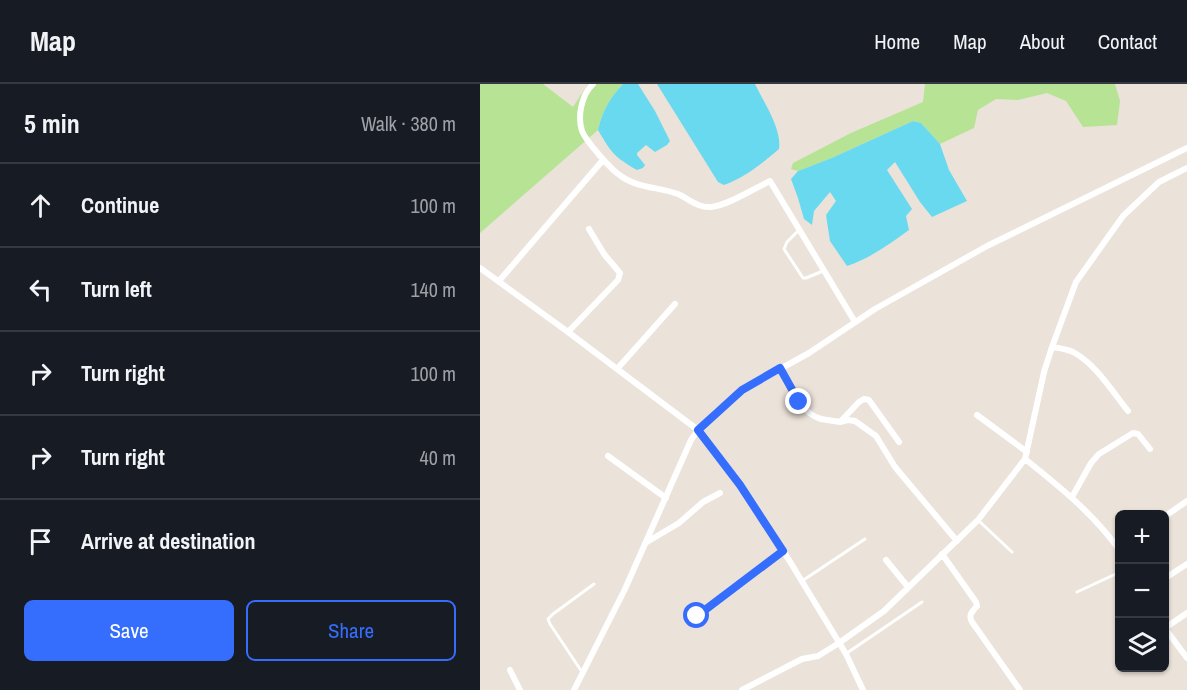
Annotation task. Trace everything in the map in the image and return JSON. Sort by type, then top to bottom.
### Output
[{"type":"street","points":[[593,84],[585,94],[580,116],[582,131],[603,160],[621,176],[638,184],[678,194],[693,203],[710,207],[721,205],[770,181],[855,322]]},
{"type":"street","points":[[574,690],[625,589],[691,440],[698,430],[742,390],[809,353],[874,309],[987,246],[1187,148]]},
{"type":"street","points":[[499,281],[603,160]]},
{"type":"street","points":[[742,690],[802,659],[818,656],[884,611],[978,520],[1025,459],[1044,372],[1076,282],[1123,216],[1160,182],[1187,168]]},
{"type":"street","points":[[568,332],[620,276],[589,229]]},
{"type":"street","points":[[480,268],[698,430],[740,485],[783,551],[846,654],[863,690]]},
{"type":"street","points":[[617,369],[675,304]]},
{"type":"street","points":[[1052,347],[1074,353],[1089,364],[1128,411]]},
{"type":"street","points":[[780,368],[799,402],[807,411],[819,418],[855,422],[876,436],[894,467],[957,541]]},
{"type":"street","points":[[840,422],[859,402],[864,399],[869,400],[899,442]]},
{"type":"street","points":[[977,415],[1027,452]]},
{"type":"street","points":[[1072,497],[1091,463],[1099,454],[1133,434],[1137,434],[1149,448]]},
{"type":"street","points":[[608,456],[666,498]]},
{"type":"street","points":[[1025,459],[1072,497],[1099,523],[1115,544]]},
{"type":"street","points":[[646,542],[679,523],[703,502],[720,493]]},
{"type":"street","points":[[1169,514],[1187,501]]},
{"type":"street","points":[[942,554],[976,602],[977,606],[970,614],[972,622],[1020,690]]},
{"type":"street","points":[[886,560],[908,587]]},
{"type":"street","points":[[1169,576],[1187,564]]},
{"type":"street","points":[[1169,624],[1187,613]]},
{"type":"street","points":[[1169,633],[1187,658]]},
{"type":"street","points":[[510,670],[520,690]]},
{"type":"lane","points":[[800,229],[787,242],[784,249],[803,278],[825,270]]},
{"type":"lane","points":[[978,520],[1012,552]]},
{"type":"lane","points":[[802,581],[865,539]]},
{"type":"lane","points":[[697,616],[783,551]]},
{"type":"lane","points":[[1077,592],[1115,574]]},
{"type":"lane","points":[[582,673],[548,620],[594,584]]},
{"type":"lane","points":[[846,654],[922,602]]},
{"type":"green space","points":[[480,84],[543,84],[573,107],[588,84],[623,84],[607,105],[598,130],[480,233]]},
{"type":"green space","points":[[925,84],[1115,84],[1120,101],[1117,125],[1083,127],[1066,101],[1047,93],[1018,100],[996,99],[978,110],[974,128],[940,144],[921,123],[913,121],[834,157],[798,171],[791,169],[793,163],[851,133],[923,102]]},
{"type":"water","points":[[623,84],[638,84],[670,141],[655,152],[646,145],[637,153],[645,165],[637,170],[614,153],[598,130],[607,105]]},
{"type":"water","points":[[657,84],[755,84],[778,133],[779,149],[760,165],[739,178],[724,185],[718,182]]},
{"type":"water","points":[[913,121],[921,123],[940,144],[949,170],[967,201],[932,217],[895,162],[887,170],[912,209],[906,216],[909,230],[872,255],[847,266],[830,241],[826,215],[836,201],[830,192],[814,211],[812,225],[804,219],[791,179],[798,171]]},
{"type":"route","points":[[697,616],[783,551],[740,485],[698,430],[742,390],[780,368],[799,402]]}]
